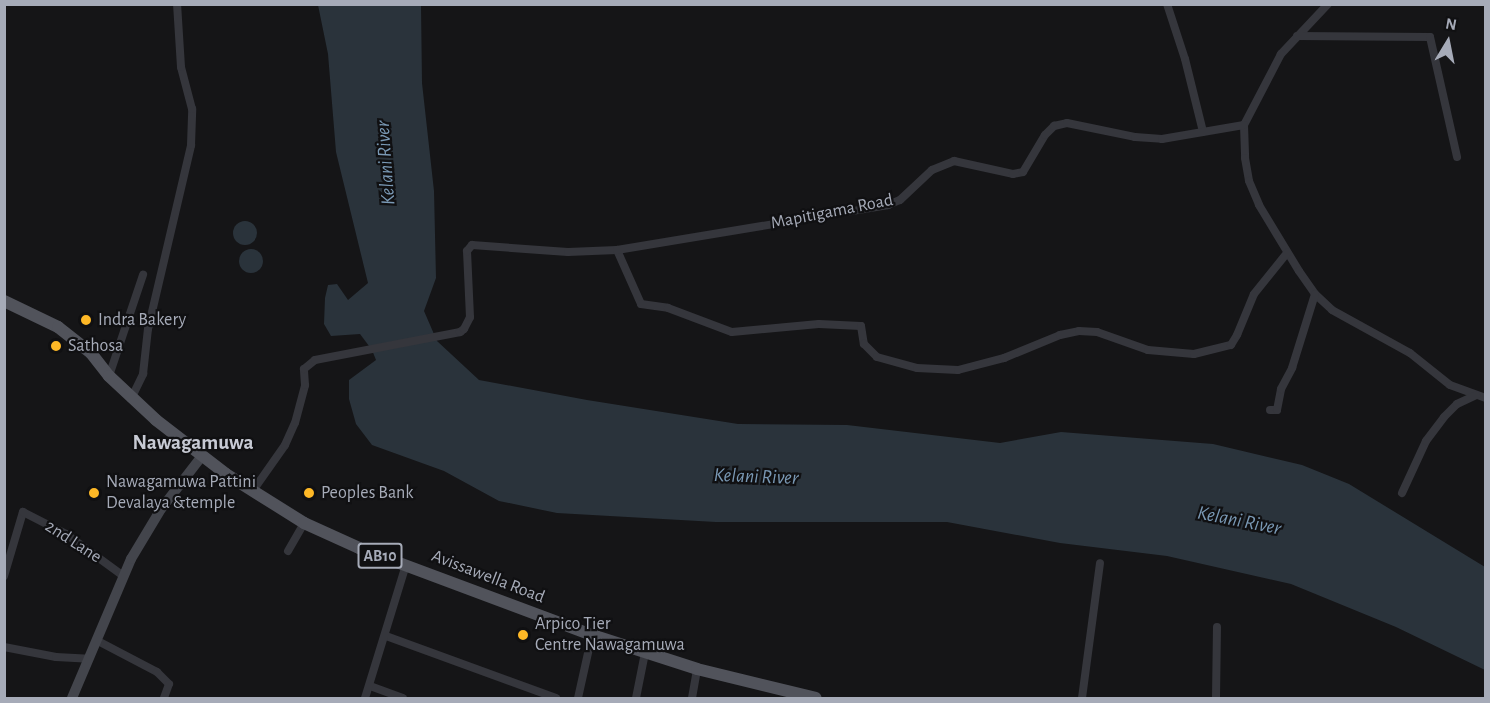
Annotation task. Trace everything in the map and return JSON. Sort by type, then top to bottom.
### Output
[{"type":"main road","name":"Avissawella Road","points":[[4,301],[58,327],[91,353],[131,399],[202,456],[252,492],[304,523],[406,565],[592,635],[697,669],[816,699]]},
{"type":"street","points":[[131,399],[143,374],[148,329],[191,145],[192,109],[181,68],[177,4]]},
{"type":"street","points":[[1167,4],[1185,59],[1203,132]]},
{"type":"street","points":[[1328,4],[1281,54],[1244,125],[1245,158],[1249,181],[1259,205],[1287,253],[1315,294],[1332,310],[1350,323],[1410,353],[1450,384],[1485,398]]},
{"type":"street","points":[[1297,36],[1430,37],[1457,157]]},
{"type":"street","name":"Mapitigama Road","points":[[252,492],[285,445],[295,423],[305,385],[304,369],[315,360],[460,332],[470,317],[466,251],[472,245],[568,252],[617,250],[888,205],[900,200],[932,170],[954,161],[1013,174],[1023,171],[1045,135],[1054,126],[1067,123],[1135,137],[1162,139],[1244,125]]},
{"type":"street","points":[[617,250],[641,304],[668,308],[732,332],[819,324],[861,326],[864,344],[877,357],[917,368],[958,370],[1004,357],[1060,334],[1079,331],[1097,332],[1148,350],[1194,354],[1231,345],[1238,335],[1254,294],[1287,253]]},
{"type":"street","points":[[109,376],[143,275]]},
{"type":"street","points":[[1270,410],[1277,410],[1281,389],[1292,368],[1315,294]]},
{"type":"street","points":[[1402,493],[1426,441],[1444,417],[1457,404],[1476,395]]},
{"type":"street","points":[[72,699],[122,575],[161,510],[202,456]]},
{"type":"street","name":"2nd Lane","points":[[4,576],[23,512],[66,534],[122,575]]},
{"type":"street","points":[[288,551],[304,523]]},
{"type":"street","points":[[1082,699],[1100,563]]},
{"type":"street","points":[[365,699],[406,565]]},
{"type":"street","points":[[1216,699],[1217,627]]},
{"type":"street","points":[[578,699],[592,635]]},
{"type":"street","points":[[386,636],[556,699]]},
{"type":"street","points":[[96,640],[157,672],[169,684],[164,699]]},
{"type":"street","points":[[4,646],[56,657],[88,659]]},
{"type":"street","points":[[636,699],[645,653]]},
{"type":"street","points":[[693,699],[697,669]]},
{"type":"street","points":[[370,686],[403,699]]},
{"type":"water","name":"Kelani River","points":[[318,5],[421,5],[422,83],[434,191],[436,278],[424,311],[437,341],[479,380],[738,424],[847,425],[1000,443],[1061,432],[1213,444],[1302,465],[1349,484],[1485,567],[1485,670],[1396,627],[1291,584],[1167,556],[1060,543],[947,522],[716,522],[557,513],[499,501],[444,471],[372,445],[356,424],[349,399],[349,380],[376,360],[372,350],[360,334],[331,336],[324,324],[328,285],[337,284],[348,300],[368,283],[336,152],[328,54]]},
{"type":"water","points":[[245,221],[253,225],[257,233],[253,241],[245,245],[237,241],[233,233],[237,225]]},
{"type":"water","points":[[251,249],[256,250],[262,256],[262,266],[256,272],[251,273],[246,272],[240,266],[239,261],[240,256],[246,250]]},
{"type":"place","name":"Indra Bakery","points":[[86,320]]},
{"type":"place","name":"Sathosa","points":[[56,346]]},
{"type":"place","name":"Nawagamuwa Pattini Devalaya &temple","points":[[94,493]]},
{"type":"place","name":"Peoples Bank","points":[[309,493]]},
{"type":"place","name":"Arpico Tier Centre Nawagamuwa","points":[[523,635]]},
{"type":"district","name":"Nawagamuwa","points":[[193,443]]}]
